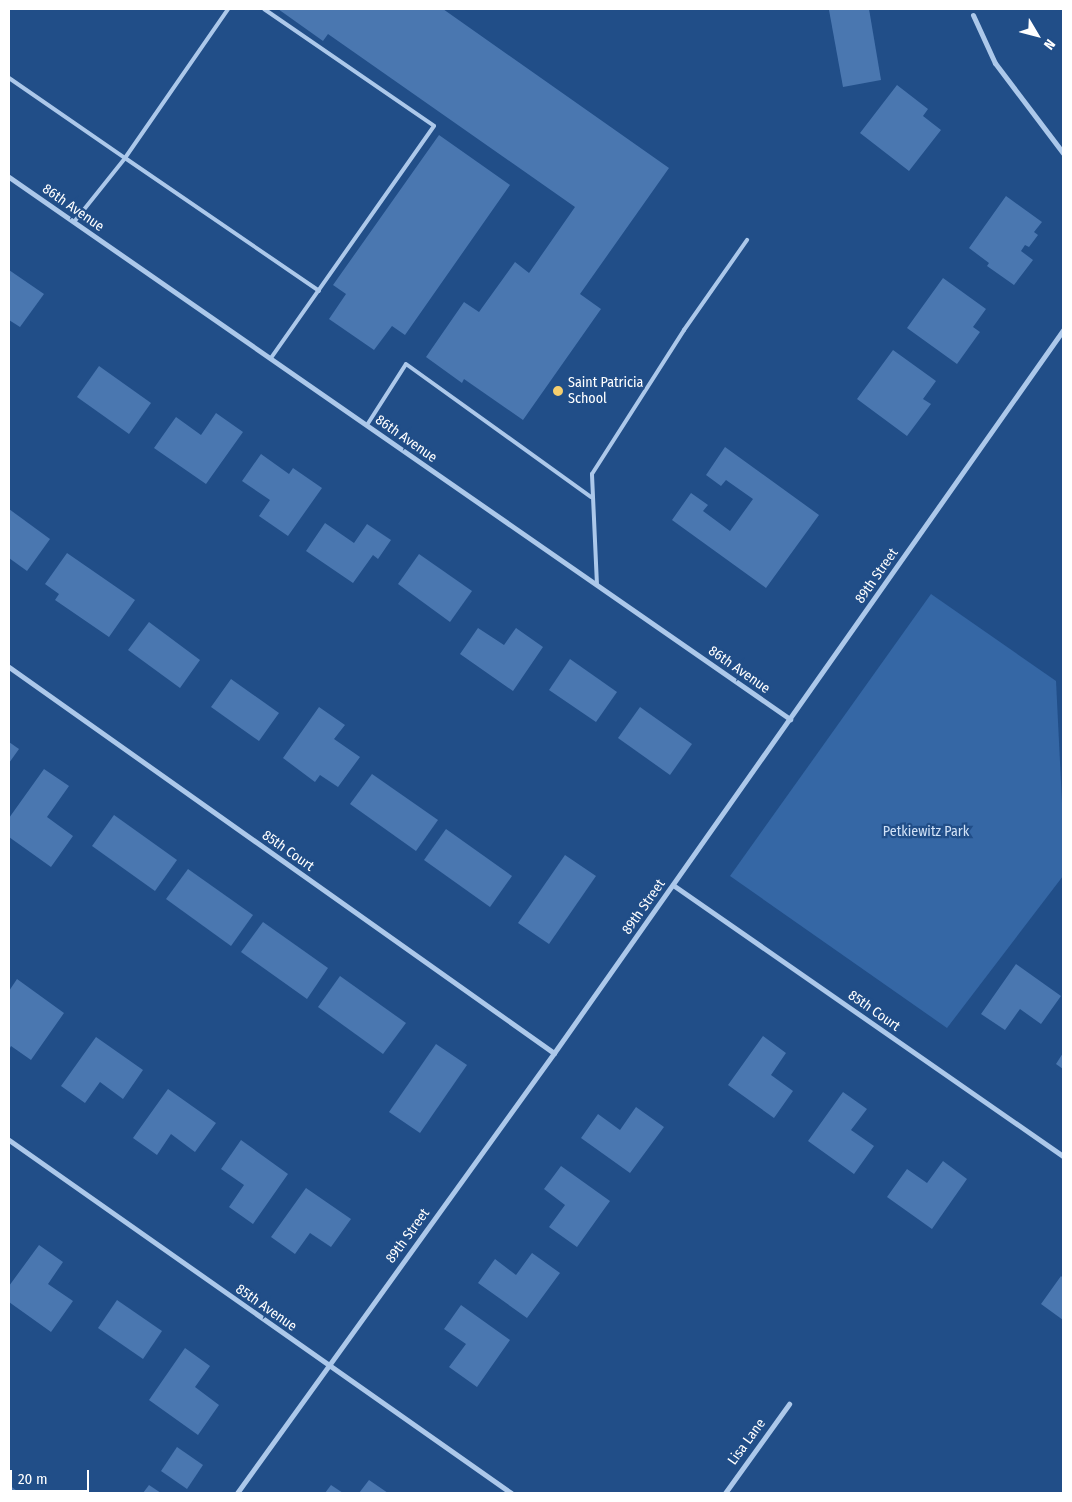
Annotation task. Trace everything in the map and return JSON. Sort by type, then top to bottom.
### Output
[{"type":"street","points":[[973,15],[995,63],[1063,153]]},
{"type":"street","name":"86th Avenue","points":[[9,176],[790,719]]},
{"type":"street","name":"89th Street","points":[[237,1493],[554,1053],[1063,330]]},
{"type":"street","name":"85th Court","points":[[9,667],[554,1053]]},
{"type":"street","name":"85th Court","points":[[673,885],[1063,1156]]},
{"type":"street","name":"85th Avenue","points":[[9,1140],[327,1366],[511,1493]]},
{"type":"street","name":"Lisa Lane","points":[[725,1493],[788,1404]]},
{"type":"lane","points":[[74,222],[125,158],[228,9]]},
{"type":"lane","points":[[264,9],[434,126],[271,358]]},
{"type":"lane","points":[[9,78],[319,291]]},
{"type":"lane","points":[[597,585],[591,497],[592,474],[684,330],[747,240]]},
{"type":"lane","points":[[367,425],[406,364],[591,497]]},
{"type":"green space","name":"Petkiewitz Park","points":[[931,594],[1056,681],[1063,823],[1063,876],[947,1028],[730,876]]},
{"type":"building","points":[[278,9],[443,9],[669,168],[580,294],[601,309],[523,420],[464,379],[462,383],[426,357],[464,302],[479,312],[515,262],[529,273],[575,207],[328,34],[323,41]]},
{"type":"building","points":[[869,9],[881,80],[843,87],[829,10]]},
{"type":"building","points":[[897,85],[928,109],[923,116],[941,130],[909,171],[860,133]]},
{"type":"building","points":[[439,135],[510,185],[405,335],[392,326],[374,350],[329,319],[346,294],[333,285]]},
{"type":"building","points":[[1006,196],[1042,222],[1034,232],[1038,235],[1029,247],[1025,245],[1021,251],[1033,260],[1014,285],[987,266],[989,263],[969,248]]},
{"type":"building","points":[[9,270],[44,294],[20,327],[9,320]]},
{"type":"building","points":[[943,278],[986,309],[973,327],[980,332],[957,364],[907,328]]},
{"type":"building","points":[[893,350],[936,381],[923,399],[931,404],[907,436],[857,399]]},
{"type":"building","points":[[99,366],[151,403],[129,434],[77,397]]},
{"type":"building","points":[[216,413],[243,432],[206,484],[154,448],[176,417],[201,435]]},
{"type":"building","points":[[725,447],[819,515],[766,588],[672,520],[691,493],[708,505],[703,511],[730,531],[753,499],[726,480],[721,486],[706,475]]},
{"type":"building","points":[[261,454],[289,474],[293,468],[322,488],[288,536],[259,516],[270,500],[242,481]]},
{"type":"building","points":[[9,509],[50,539],[27,571],[9,558]]},
{"type":"building","points":[[325,523],[354,543],[367,524],[391,540],[378,559],[373,555],[353,583],[306,551]]},
{"type":"building","points":[[67,553],[135,600],[109,637],[55,600],[59,594],[45,584]]},
{"type":"building","points":[[419,554],[472,591],[450,622],[398,584]]},
{"type":"building","points":[[149,622],[200,660],[180,688],[128,650]]},
{"type":"building","points":[[478,628],[504,645],[516,628],[543,647],[513,691],[460,654]]},
{"type":"building","points":[[570,659],[617,692],[596,722],[549,690]]},
{"type":"building","points":[[231,679],[279,713],[259,741],[211,707]]},
{"type":"building","points":[[319,707],[345,725],[334,739],[360,757],[338,787],[320,775],[315,782],[283,758]]},
{"type":"building","points":[[640,707],[692,744],[670,775],[618,738]]},
{"type":"building","points":[[9,742],[19,749],[9,763]]},
{"type":"building","points":[[44,769],[69,786],[47,817],[73,836],[51,867],[9,837],[9,818]]},
{"type":"building","points":[[372,774],[438,820],[416,851],[350,804]]},
{"type":"building","points":[[114,815],[177,860],[155,891],[92,846]]},
{"type":"building","points":[[446,829],[512,876],[490,907],[424,860]]},
{"type":"building","points":[[565,855],[596,876],[549,944],[518,923]]},
{"type":"building","points":[[188,869],[253,915],[231,946],[166,899]]},
{"type":"building","points":[[263,922],[328,968],[307,999],[241,952]]},
{"type":"building","points":[[1016,964],[1061,996],[1041,1024],[1020,1009],[1005,1030],[981,1014]]},
{"type":"building","points":[[340,976],[406,1023],[383,1054],[318,1007]]},
{"type":"building","points":[[17,979],[64,1013],[31,1060],[11,1046],[9,1050],[9,991]]},
{"type":"building","points":[[763,1036],[786,1053],[771,1075],[793,1091],[774,1118],[728,1085]]},
{"type":"building","points":[[96,1037],[143,1070],[123,1099],[100,1082],[85,1103],[61,1086]]},
{"type":"building","points":[[436,1044],[467,1065],[420,1133],[389,1112]]},
{"type":"building","points":[[1063,1053],[1063,1069],[1056,1064]]},
{"type":"building","points":[[168,1089],[216,1123],[195,1152],[171,1134],[157,1155],[133,1138]]},
{"type":"building","points":[[843,1092],[867,1109],[851,1130],[874,1146],[854,1174],[808,1141]]},
{"type":"building","points":[[636,1107],[664,1127],[630,1173],[581,1138],[598,1114],[620,1130]]},
{"type":"building","points":[[241,1140],[288,1174],[253,1224],[229,1207],[244,1185],[221,1169]]},
{"type":"building","points":[[943,1161],[967,1179],[932,1229],[887,1197],[907,1169],[927,1183]]},
{"type":"building","points":[[561,1166],[610,1201],[577,1247],[549,1227],[565,1205],[544,1189]]},
{"type":"building","points":[[306,1188],[351,1219],[331,1247],[310,1233],[295,1254],[271,1237]]},
{"type":"building","points":[[39,1245],[63,1262],[48,1284],[73,1301],[51,1332],[9,1302],[9,1286]]},
{"type":"building","points":[[532,1253],[560,1273],[527,1318],[478,1283],[495,1259],[516,1275]]},
{"type":"building","points":[[1061,1276],[1063,1278],[1063,1320],[1041,1304]]},
{"type":"building","points":[[117,1300],[162,1331],[143,1359],[98,1328]]},
{"type":"building","points":[[461,1305],[510,1340],[477,1387],[449,1367],[466,1344],[444,1329]]},
{"type":"building","points":[[185,1348],[210,1366],[195,1387],[219,1405],[198,1435],[149,1400]]},
{"type":"building","points":[[177,1447],[203,1465],[187,1489],[161,1471]]},
{"type":"building","points":[[369,1480],[388,1493],[359,1493]]},
{"type":"building","points":[[9,1485],[20,1493],[9,1493]]},
{"type":"building","points":[[149,1485],[161,1493],[143,1493]]},
{"type":"building","points":[[331,1485],[343,1493],[325,1493]]},
{"type":"place","name":"Saint Patricia School","points":[[558,391]]}]
